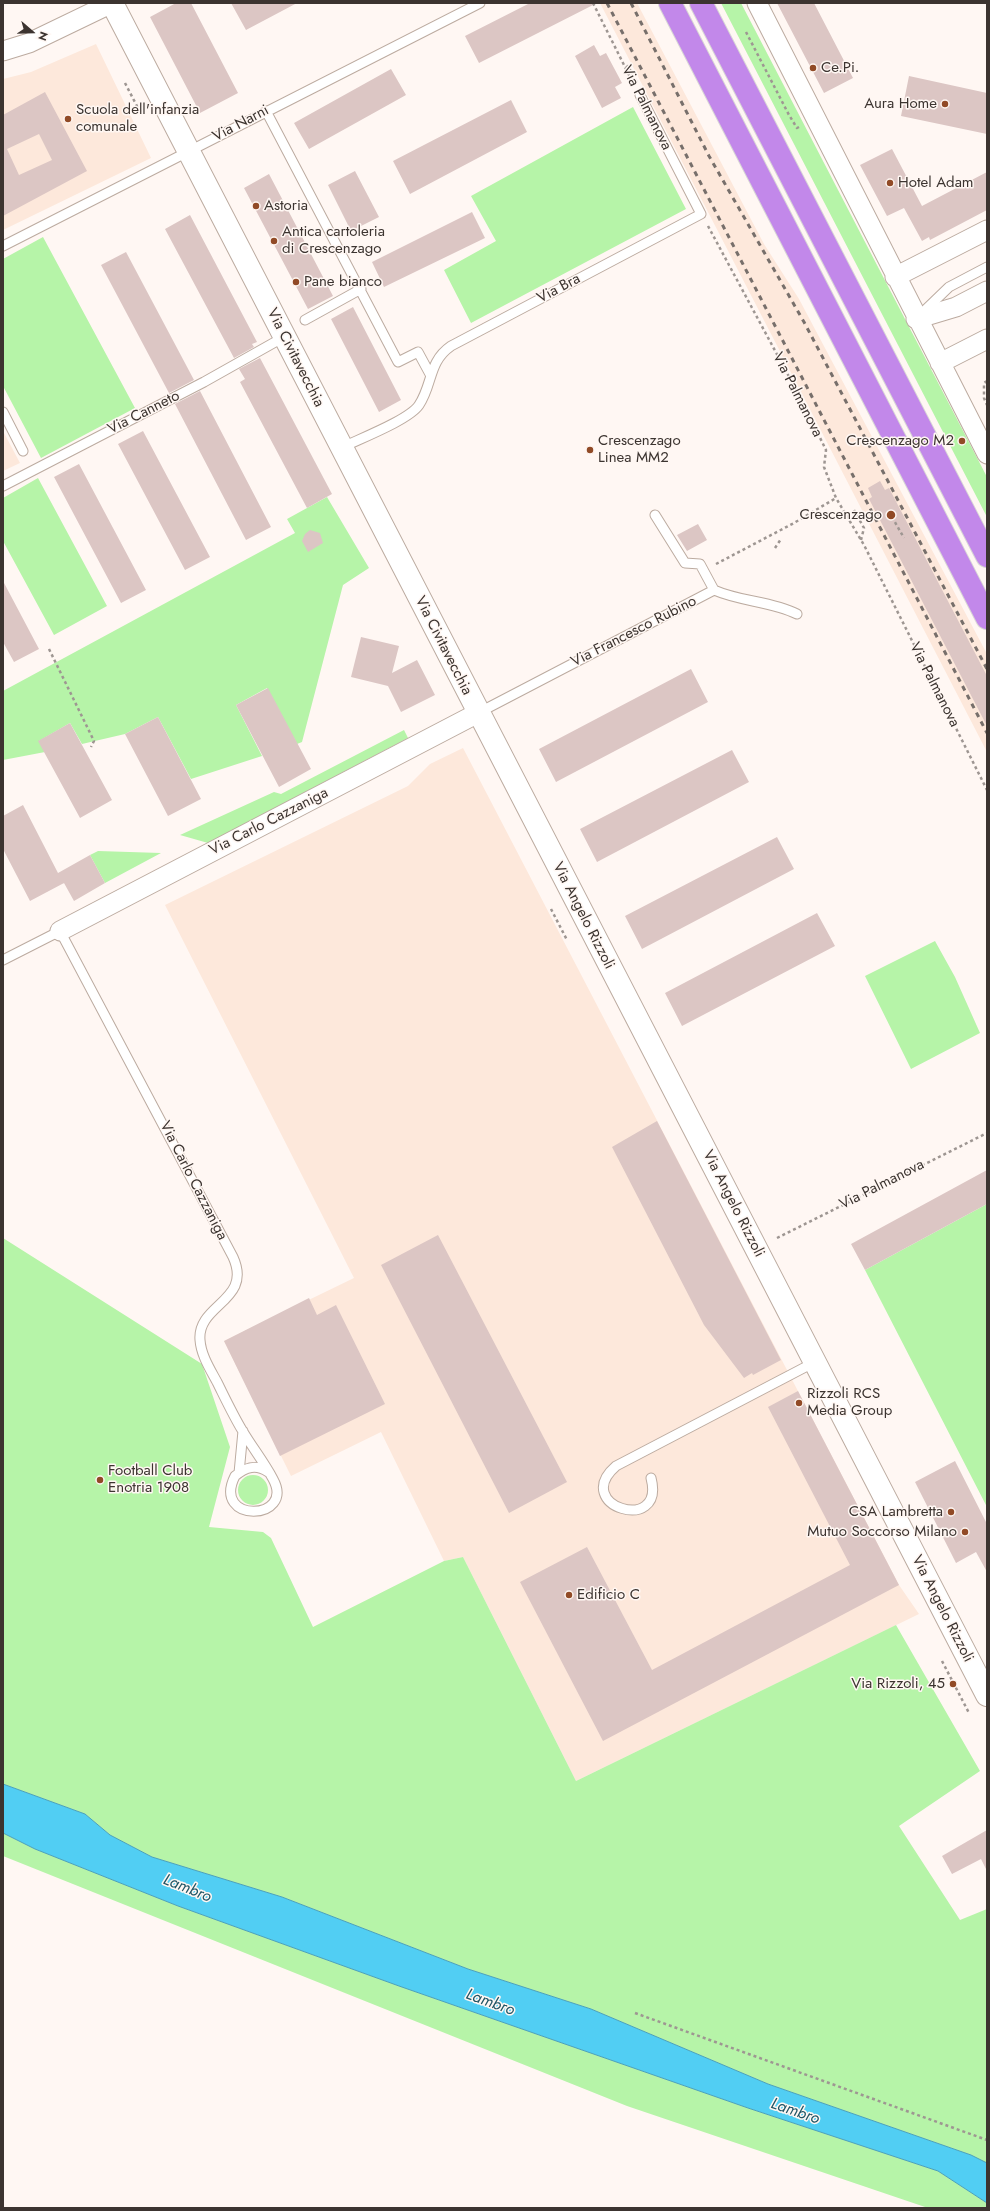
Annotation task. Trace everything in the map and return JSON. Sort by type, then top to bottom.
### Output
[{"type":"highway","points":[[670,3],[987,618]]},
{"type":"highway","points":[[701,3],[987,556]]},
{"type":"street","points":[[3,51],[29,44],[112,3]]},
{"type":"street","name":"Via Civitavecchia","points":[[112,3],[478,713]]},
{"type":"street","points":[[757,3],[916,319],[987,454]]},
{"type":"street","points":[[895,277],[987,230]]},
{"type":"street","points":[[916,319],[956,307],[987,291]]},
{"type":"street","points":[[940,363],[987,339]]},
{"type":"street","name":"Via Carlo Cazzaniga","points":[[60,931],[478,713]]},
{"type":"street","name":"Via Angelo Rizzoli","points":[[478,713],[985,1686]]},
{"type":"lane","name":"Via Narni","points":[[3,246],[480,3]]},
{"type":"lane","name":"Via Palmanova","points":[[640,95],[701,214]]},
{"type":"lane","points":[[266,111],[361,289],[398,362],[418,352],[431,376]]},
{"type":"lane","name":"Via Bra","points":[[341,448],[412,413],[423,398],[437,359],[451,346],[701,214]]},
{"type":"lane","points":[[916,319],[943,291],[987,267]]},
{"type":"lane","points":[[305,320],[361,289]]},
{"type":"lane","name":"Via Canneto","points":[[3,486],[204,382],[284,337]]},
{"type":"lane","points":[[3,412],[23,451]]},
{"type":"lane","points":[[655,515],[685,564],[700,564],[714,590]]},
{"type":"lane","name":"Via Francesco Rubino","points":[[478,713],[714,590],[733,597],[782,606],[797,614]]},
{"type":"lane","name":"Via Carlo Cazzaniga","points":[[3,960],[60,931],[236,1265],[238,1278],[235,1286],[205,1320],[201,1330],[200,1342],[204,1359],[243,1431],[268,1472]]},
{"type":"lane","points":[[651,1478],[652,1493],[649,1500],[638,1509],[623,1510],[616,1507],[606,1495],[606,1479],[616,1466],[815,1362]]},
{"type":"lane","points":[[239,1473],[243,1431]]},
{"type":"lane","points":[[254,1467],[268,1472],[275,1484],[275,1498],[269,1507],[257,1512],[245,1510],[233,1500],[232,1485],[235,1476],[239,1473],[254,1467]]},
{"type":"path","name":"Via Palmanova","points":[[593,3],[640,95]]},
{"type":"path","points":[[746,32],[789,115],[797,128],[801,125]]},
{"type":"path","points":[[125,83],[139,110]]},
{"type":"path","name":"Via Palmanova","points":[[701,214],[801,399],[826,450],[824,467],[836,498],[862,542],[987,790]]},
{"type":"path","points":[[987,381],[984,383],[984,398],[987,405]]},
{"type":"path","points":[[703,571],[794,523],[836,498]]},
{"type":"path","points":[[854,510],[864,528],[861,539],[862,542]]},
{"type":"path","points":[[892,517],[904,538]]},
{"type":"path","points":[[775,548],[781,539]]},
{"type":"path","points":[[49,649],[94,741],[91,747]]},
{"type":"path","points":[[551,909],[567,940]]},
{"type":"path","name":"Via Palmanova","points":[[777,1238],[987,1133]]},
{"type":"path","points":[[942,1661],[969,1712]]},
{"type":"path","points":[[636,2013],[987,2140]]},
{"type":"shaded area","points":[[600,3],[637,3],[764,244],[799,299],[987,654],[987,752]]},
{"type":"shaded area","name":"Scuola dell'infanzia comunale","points":[[96,44],[151,158],[3,230],[3,79],[31,72]]},
{"type":"shaded area","points":[[3,431],[20,463],[3,471]]},
{"type":"shaded area","points":[[463,748],[899,1585],[919,1614],[576,1781],[463,1557],[444,1561],[381,1432],[291,1476],[224,1341],[354,1278],[165,905],[408,786],[430,764]]},
{"type":"green space","points":[[721,3],[741,3],[987,477],[987,517]]},
{"type":"green space","points":[[633,107],[686,209],[471,323],[444,270],[496,241],[471,196]]},
{"type":"green space","points":[[43,237],[135,408],[41,458],[3,386],[3,259]]},
{"type":"green space","points":[[38,478],[107,606],[54,635],[3,541],[3,498]]},
{"type":"green space","points":[[327,497],[369,568],[343,585],[302,742],[297,744],[267,688],[236,705],[262,756],[191,779],[158,717],[125,734],[82,744],[70,723],[39,741],[45,752],[3,760],[3,691],[295,533],[287,519]]},
{"type":"green space","points":[[404,730],[408,738],[208,843],[180,835],[274,792],[281,794]]},
{"type":"green space","points":[[98,851],[161,853],[105,883],[90,855]]},
{"type":"green space","points":[[935,941],[955,977],[980,1033],[911,1069],[865,976]]},
{"type":"green space","points":[[987,1204],[987,1507],[865,1270]]},
{"type":"green space","points":[[3,1238],[202,1364],[230,1447],[209,1527],[263,1532],[271,1538],[313,1627],[444,1561],[463,1557],[576,1781],[896,1625],[980,1771],[899,1826],[960,1920],[987,1909],[987,2163],[971,2155],[768,2084],[591,2009],[468,1969],[282,1897],[152,1857],[110,1835],[85,1814],[3,1784]]},
{"type":"green space","points":[[253,1475],[264,1479],[268,1490],[264,1501],[253,1505],[242,1501],[238,1490],[242,1479]]},
{"type":"green space","points":[[3,1833],[35,1849],[178,1906],[399,1986],[748,2108],[938,2171],[987,2203],[987,2208],[928,2208],[627,2106],[3,1856]]},
{"type":"water","name":"Lambro","points":[[3,1784],[85,1814],[110,1835],[152,1857],[282,1897],[468,1969],[591,2009],[768,2084],[971,2155],[987,2163],[987,2203],[938,2171],[748,2108],[399,1986],[178,1906],[35,1849],[3,1833]]},
{"type":"building","points":[[176,3],[191,3],[238,93],[200,113],[150,17]]},
{"type":"building","points":[[231,3],[297,3],[246,30]]},
{"type":"building","points":[[530,3],[597,3],[479,63],[465,36]]},
{"type":"building","points":[[777,3],[814,3],[853,78],[824,93]]},
{"type":"building","points":[[594,45],[600,56],[606,53],[622,83],[615,87],[621,98],[602,108],[575,56]]},
{"type":"building","points":[[391,69],[406,95],[309,149],[294,123]]},
{"type":"building","name":"Aura Home","points":[[909,76],[987,93],[987,134],[901,116]]},
{"type":"building","points":[[45,92],[87,171],[3,216],[3,115]],"holes":[[[39,134],[52,160],[19,175],[7,149]]]},
{"type":"building","points":[[511,100],[527,132],[410,194],[393,161]]},
{"type":"building","points":[[892,149],[922,206],[987,172],[987,210],[930,240],[929,237],[922,241],[904,208],[887,216],[860,165]]},
{"type":"building","points":[[355,171],[379,217],[351,231],[328,185]]},
{"type":"building","points":[[269,174],[333,296],[308,309],[244,188]]},
{"type":"building","points":[[472,212],[485,238],[384,287],[372,262]]},
{"type":"building","points":[[190,215],[257,342],[252,344],[254,347],[234,358],[165,229]]},
{"type":"building","points":[[126,252],[194,380],[169,393],[101,265]]},
{"type":"building","points":[[353,307],[401,400],[379,412],[331,319]]},
{"type":"building","points":[[260,358],[332,494],[307,508],[240,382],[245,379],[239,369]]},
{"type":"building","points":[[200,391],[271,527],[246,540],[175,404]]},
{"type":"building","points":[[143,431],[210,557],[185,570],[118,444]]},
{"type":"building","points":[[79,464],[146,590],[121,603],[54,477]]},
{"type":"building","points":[[880,481],[885,490],[889,488],[987,676],[987,726],[869,499],[872,497],[868,488]]},
{"type":"building","points":[[698,524],[707,540],[687,551],[677,535]]},
{"type":"building","points":[[310,530],[320,533],[323,543],[308,552],[302,541],[305,534]]},
{"type":"building","points":[[3,581],[39,649],[14,662],[3,642]]},
{"type":"building","points":[[361,637],[399,646],[392,673],[417,660],[435,695],[401,712],[388,686],[351,677]]},
{"type":"building","points":[[691,669],[708,702],[556,782],[539,749]]},
{"type":"building","points":[[268,688],[311,769],[279,787],[236,705]]},
{"type":"building","points":[[158,717],[201,799],[168,816],[125,734]]},
{"type":"building","points":[[70,723],[112,800],[80,818],[38,741]]},
{"type":"building","points":[[732,750],[749,782],[597,862],[580,829]]},
{"type":"building","points":[[23,805],[58,873],[90,855],[105,883],[74,901],[64,883],[30,901],[3,849],[3,816]]},
{"type":"building","points":[[777,837],[794,869],[642,949],[625,916]]},
{"type":"building","points":[[817,913],[835,946],[682,1026],[665,993]]},
{"type":"building","points":[[657,1121],[781,1360],[753,1375],[752,1373],[744,1378],[704,1325],[612,1147]]},
{"type":"building","points":[[987,1170],[987,1204],[865,1270],[851,1244]]},
{"type":"building","points":[[438,1235],[567,1482],[509,1513],[381,1265]]},
{"type":"building","points":[[309,1298],[317,1315],[336,1305],[385,1404],[280,1456],[224,1341]]},
{"type":"building","points":[[798,1391],[899,1585],[603,1741],[520,1582],[587,1547],[652,1670],[850,1565],[768,1407]]},
{"type":"building","points":[[955,1461],[987,1524],[987,1572],[976,1552],[956,1563],[915,1482]]},
{"type":"building","points":[[987,1830],[987,1871],[981,1859],[952,1874],[942,1856]]},
{"type":"railway","points":[[607,3],[987,733]]},
{"type":"railway","points":[[631,3],[709,156],[804,322],[987,669]]},
{"type":"place","name":"Ce.Pi.","points":[[813,68]]},
{"type":"place","name":"Aura Home","points":[[945,104]]},
{"type":"place","name":"Scuola dell'infanzia comunale","points":[[68,119]]},
{"type":"place","name":"Hotel Adam","points":[[890,183]]},
{"type":"place","name":"Astoria","points":[[256,206]]},
{"type":"place","name":"Antica cartoleria di Crescenzago","points":[[274,241]]},
{"type":"place","name":"Pane bianco","points":[[296,282]]},
{"type":"place","name":"Crescenzago M2","points":[[962,441]]},
{"type":"place","name":"Crescenzago Linea MM2","points":[[590,450]]},
{"type":"place","name":"Crescenzago","points":[[891,515]]},
{"type":"place","name":"Rizzoli RCS Media Group","points":[[799,1403]]},
{"type":"place","name":"Football Club Enotria 1908","points":[[100,1480]]},
{"type":"place","name":"CSA Lambretta","points":[[951,1512]]},
{"type":"place","name":"Mutuo Soccorso Milano","points":[[965,1532]]},
{"type":"place","name":"Edificio C","points":[[569,1595]]},
{"type":"place","name":"Via Rizzoli, 45","points":[[953,1684]]}]
